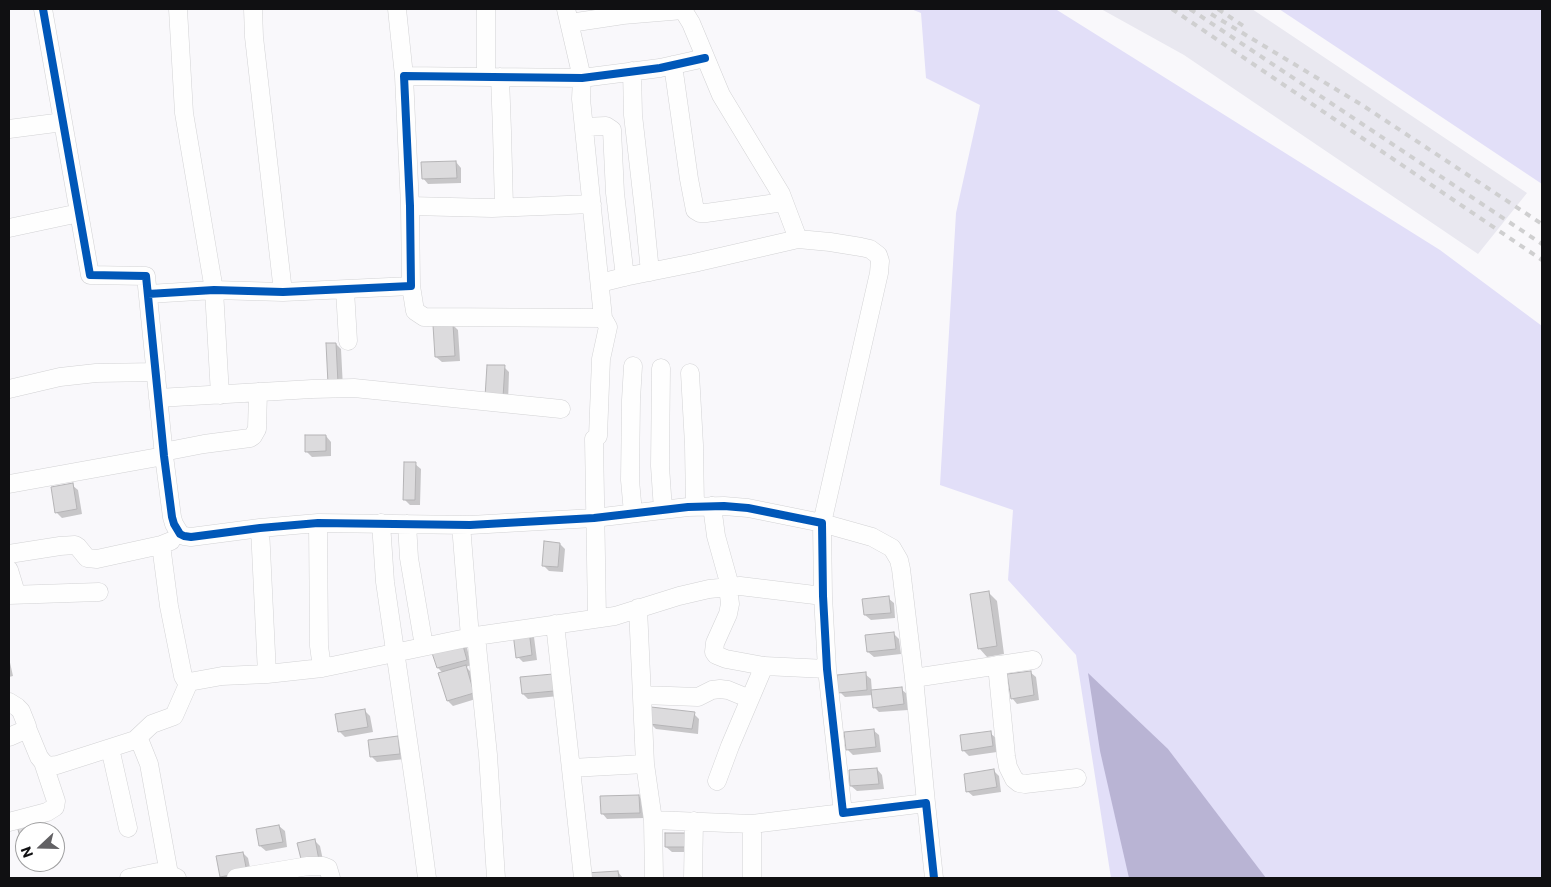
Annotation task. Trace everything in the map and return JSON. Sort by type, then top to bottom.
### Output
[{"type":"street","points":[[43,9],[90,275],[146,276],[164,454],[172,517],[178,532],[191,537],[318,523],[461,525],[594,518],[712,506],[748,508],[822,523],[872,537],[892,548],[901,570],[934,878]]},
{"type":"street","points":[[178,9],[184,113],[214,290],[220,395]]},
{"type":"street","points":[[253,9],[283,292]]},
{"type":"street","points":[[397,9],[404,76],[410,206],[411,286],[415,311],[424,317],[603,318]]},
{"type":"street","points":[[486,9],[493,77],[502,131],[504,207]]},
{"type":"street","points":[[597,618],[594,439],[598,436],[601,359],[608,327],[603,318],[584,127],[582,78],[568,16],[623,15],[683,10],[691,23],[721,95],[781,194],[798,239]]},
{"type":"street","points":[[404,76],[582,78],[674,65],[705,58]]},
{"type":"street","points":[[674,65],[695,210],[700,213],[706,213],[784,202]]},
{"type":"street","points":[[632,71],[632,114],[650,272]]},
{"type":"street","points":[[9,129],[63,122]]},
{"type":"street","points":[[584,127],[606,126],[612,130],[615,193],[625,277]]},
{"type":"street","points":[[410,206],[504,207],[592,204]]},
{"type":"street","points":[[9,228],[79,213]]},
{"type":"street","points":[[600,283],[798,239],[870,249],[878,255],[880,261],[879,273],[822,523],[823,596],[827,668],[843,813]]},
{"type":"street","points":[[148,294],[214,290],[283,292],[411,286]]},
{"type":"street","points":[[345,290],[348,341]]},
{"type":"street","points":[[633,366],[630,480],[634,513]]},
{"type":"street","points":[[661,368],[660,466],[663,510]]},
{"type":"street","points":[[9,389],[60,377],[96,373],[156,372]]},
{"type":"street","points":[[690,373],[695,507]]},
{"type":"street","points":[[158,398],[354,388],[561,409]]},
{"type":"street","points":[[9,484],[164,454],[204,444],[250,438],[254,436],[257,429],[258,392]]},
{"type":"street","points":[[712,506],[716,536],[729,586],[730,599],[729,609],[715,643],[714,652],[719,657],[726,659],[764,666],[827,668]]},
{"type":"street","points":[[318,523],[319,646],[322,668]]},
{"type":"street","points":[[381,524],[385,582],[416,794],[426,878]]},
{"type":"street","points":[[407,524],[412,576],[424,646]]},
{"type":"street","points":[[461,525],[488,755],[496,878]]},
{"type":"street","points":[[260,528],[267,674]]},
{"type":"street","points":[[9,554],[75,545],[87,558],[97,559],[161,545],[182,535]]},
{"type":"street","points":[[161,545],[169,606],[183,676],[189,682],[222,676],[267,674],[322,668],[473,636],[615,616],[679,596],[729,586],[823,596]]},
{"type":"street","points":[[9,570],[12,594],[99,592]]},
{"type":"street","points":[[638,608],[645,764],[653,820],[654,878]]},
{"type":"street","points":[[555,624],[583,878]]},
{"type":"street","points":[[914,678],[1033,660]]},
{"type":"street","points":[[997,665],[1006,756],[1008,767],[1014,779],[1019,783],[1025,784],[1077,778]]},
{"type":"street","points":[[717,781],[764,666]]},
{"type":"street","points":[[43,762],[48,766],[57,765],[135,740],[152,724],[174,716],[189,682]]},
{"type":"street","points":[[642,695],[698,697],[712,690],[720,689],[728,690],[750,699]]},
{"type":"street","points":[[9,702],[21,711],[27,723],[27,728],[43,762],[56,801],[55,807],[47,812],[9,822]]},
{"type":"street","points":[[9,737],[27,728]]},
{"type":"street","points":[[130,878],[158,872],[173,876],[150,764],[142,744],[135,740]]},
{"type":"street","points":[[110,748],[128,828]]},
{"type":"street","points":[[571,768],[645,764]]},
{"type":"street","points":[[653,820],[752,824],[926,803]]},
{"type":"street","points":[[693,878],[694,821]]},
{"type":"street","points":[[752,824],[752,878]]},
{"type":"street","points":[[236,878],[308,866],[328,868],[331,878]]},
{"type":"shaded area","points":[[911,9],[1057,10],[1440,250],[1542,326],[1542,878],[1111,878],[1076,655],[1008,580],[1013,510],[940,485],[956,213],[980,105],[926,78],[921,13]]},
{"type":"shaded area","points":[[1101,9],[1252,9],[1527,193],[1478,254],[1184,55]]},
{"type":"shaded area","points":[[1279,9],[1542,9],[1542,184],[1368,68]]},
{"type":"shaded area","points":[[1088,673],[1168,749],[1266,878],[1129,878],[1100,751]]},
{"type":"building","points":[[456,161],[457,178],[422,179],[421,162]]},
{"type":"building","points":[[453,324],[455,356],[435,357],[433,325]]},
{"type":"building","points":[[326,343],[336,343],[338,383],[328,384]]},
{"type":"building","points":[[487,365],[505,365],[503,398],[485,397]]},
{"type":"building","points":[[305,435],[326,435],[326,451],[305,452]]},
{"type":"building","points":[[404,462],[416,462],[415,500],[403,500]]},
{"type":"building","points":[[73,483],[77,509],[55,513],[51,487]]},
{"type":"building","points":[[544,541],[560,543],[558,567],[542,566]]},
{"type":"building","points":[[989,591],[997,646],[978,649],[970,594]]},
{"type":"building","points":[[889,596],[891,613],[864,615],[862,599]]},
{"type":"building","points":[[529,630],[532,655],[516,658],[513,633]]},
{"type":"building","points":[[894,632],[896,649],[867,652],[865,635]]},
{"type":"building","points":[[462,642],[467,660],[437,668],[431,650]]},
{"type":"building","points":[[466,665],[474,693],[447,701],[438,673]]},
{"type":"building","points":[[1031,671],[1034,695],[1011,699],[1007,674]]},
{"type":"building","points":[[866,672],[867,690],[838,693],[837,675]]},
{"type":"building","points":[[553,674],[554,691],[522,694],[520,677]]},
{"type":"building","points":[[902,687],[904,704],[873,708],[871,690]]},
{"type":"building","points":[[651,707],[695,712],[692,729],[649,724]]},
{"type":"building","points":[[365,709],[368,727],[338,732],[335,714]]},
{"type":"building","points":[[874,729],[876,747],[846,750],[844,732]]},
{"type":"building","points":[[991,731],[993,746],[962,751],[960,735]]},
{"type":"building","points":[[398,736],[400,754],[370,757],[368,740]]},
{"type":"building","points":[[877,768],[879,784],[850,786],[849,770]]},
{"type":"building","points":[[994,769],[997,787],[966,792],[964,774]]},
{"type":"building","points":[[639,795],[640,813],[601,814],[600,796]]},
{"type":"building","points":[[279,825],[283,842],[259,846],[256,829]]},
{"type":"building","points":[[665,833],[690,833],[690,847],[665,847]]},
{"type":"building","points":[[315,839],[319,860],[302,863],[297,843]]},
{"type":"building","points":[[243,852],[247,872],[220,877],[216,856]]},
{"type":"building","points":[[618,871],[619,878],[586,878],[586,873]]},
{"type":"railway","points":[[1172,9],[1542,260]]},
{"type":"railway","points":[[1190,9],[1542,244]]},
{"type":"railway","points":[[1218,9],[1245,27]]},
{"type":"railway","points":[[1211,14],[1362,105],[1542,224]]},
{"type":"cycle path","points":[[43,9],[90,275],[146,276],[172,517],[180,534],[191,537],[318,523],[470,525],[594,518],[688,507],[724,506],[748,508],[822,523],[827,669],[843,813],[926,803],[934,878]]},
{"type":"cycle path","points":[[148,294],[214,290],[283,292],[411,286],[410,206],[404,76],[582,78],[660,68],[705,58]]}]
